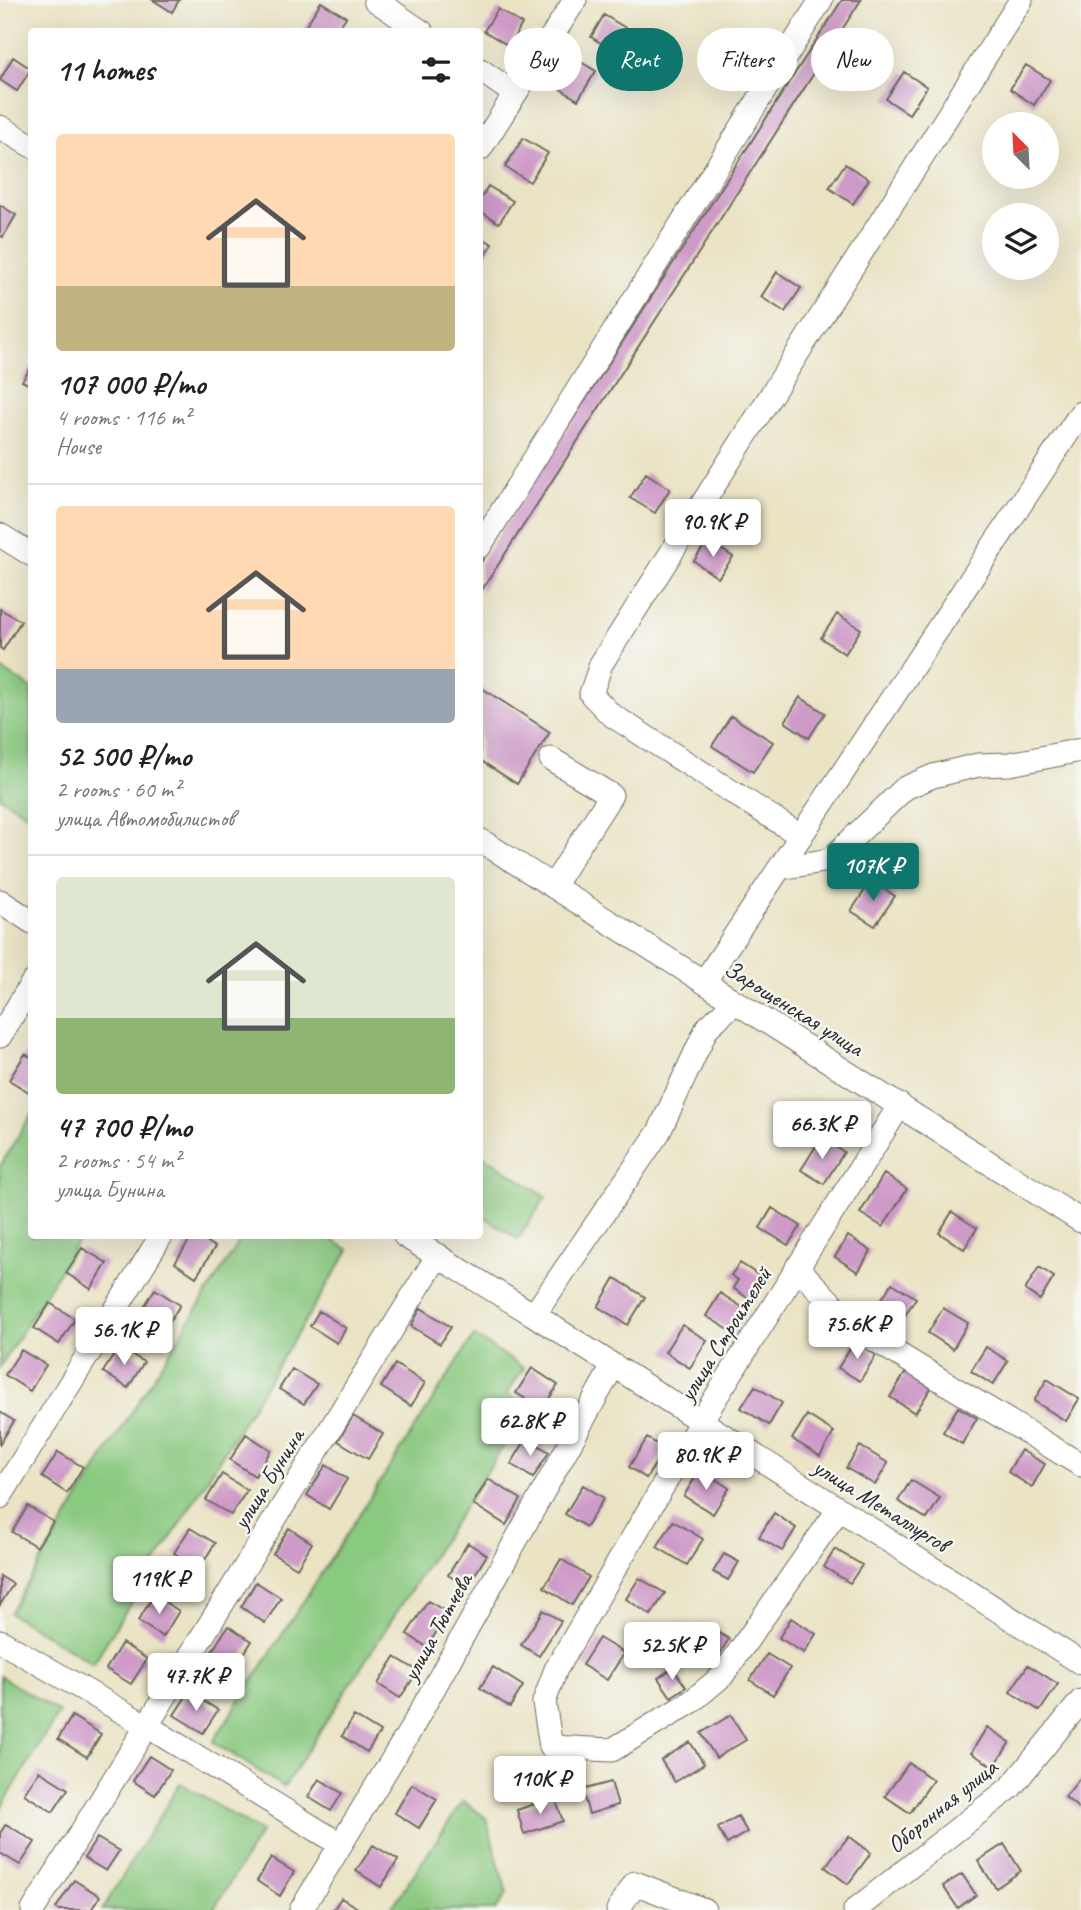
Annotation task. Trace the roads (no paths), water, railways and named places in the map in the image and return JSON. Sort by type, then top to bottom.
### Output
[{"type":"street","points":[[375,0],[416,28]]},
{"type":"street","points":[[483,144],[575,0]]},
{"type":"street","points":[[483,542],[821,0]]},
{"type":"street","points":[[801,836],[610,714],[591,694],[601,664],[1021,0]]},
{"type":"street","points":[[483,72],[515,94]]},
{"type":"street","points":[[0,127],[28,144]]},
{"type":"street","points":[[704,982],[1080,417]]},
{"type":"street","points":[[0,535],[28,552]]},
{"type":"street","points":[[780,867],[830,860],[905,788],[933,776],[978,765],[1010,764],[1081,750]]},
{"type":"street","points":[[551,759],[611,794],[553,886]]},
{"type":"street","name":"Зарощенская улица","points":[[483,842],[1081,1221]]},
{"type":"street","points":[[0,901],[28,919]]},
{"type":"street","points":[[534,1315],[659,1132],[707,1028],[735,1002]]},
{"type":"street","points":[[0,1036],[25,1011]]},
{"type":"street","name":"улица Строителей","points":[[839,1509],[722,1676],[691,1702],[612,1750],[551,1747],[544,1702],[556,1669],[701,1421],[900,1105]]},
{"type":"street","points":[[0,1497],[159,1239]]},
{"type":"street","name":"улица Металлургов","points":[[410,1239],[1081,1663]]},
{"type":"street","name":"улица Бунина","points":[[33,1910],[438,1255]]},
{"type":"street","points":[[797,1267],[855,1328],[1081,1465]]},
{"type":"street","name":"улица Тютчева","points":[[301,1910],[411,1729],[613,1366]]},
{"type":"street","points":[[0,1641],[147,1726],[340,1844]]},
{"type":"street","name":"Оборонная улица","points":[[855,1910],[1011,1787],[1081,1701]]},
{"type":"street","points":[[618,1910],[635,1883],[704,1910]]}]
